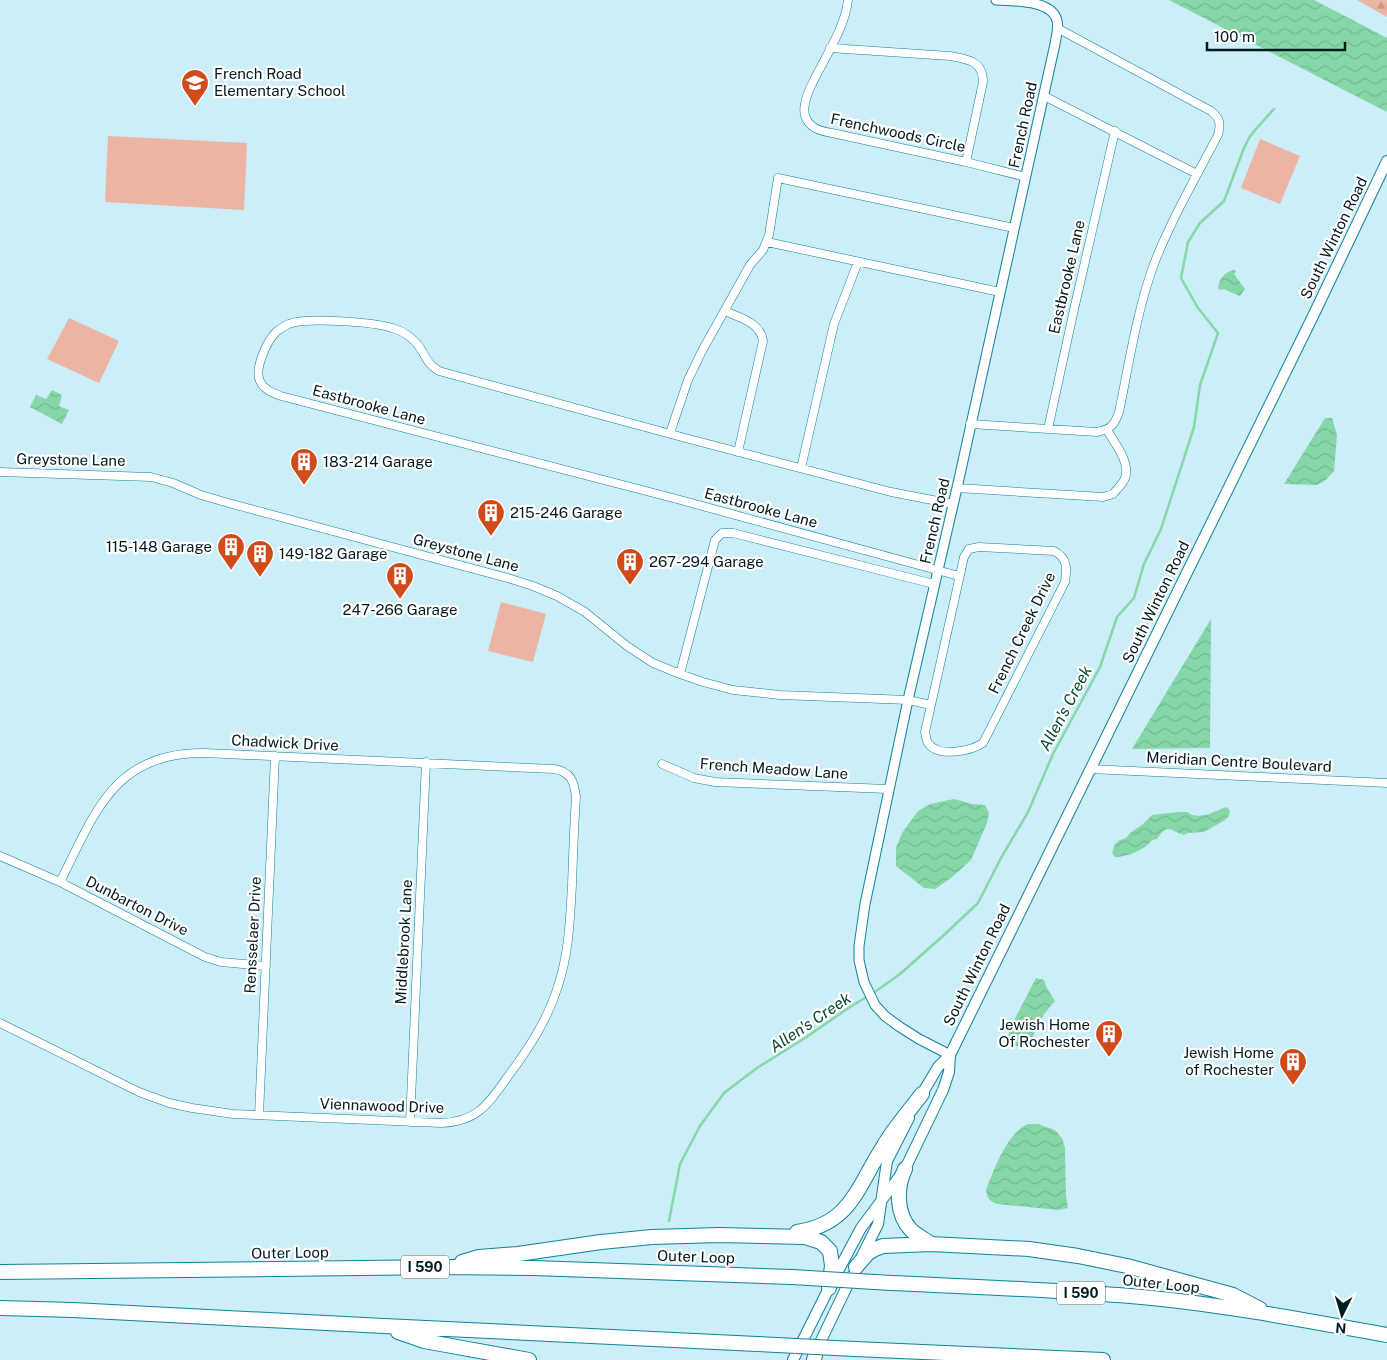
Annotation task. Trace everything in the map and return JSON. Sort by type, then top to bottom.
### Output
[{"type":"highway","points":[[771,1236],[812,1230],[830,1221],[843,1211],[858,1192],[886,1141],[922,1094]]},
{"type":"highway","points":[[905,1169],[899,1193],[902,1215],[912,1230],[931,1244]]},
{"type":"highway","points":[[446,1267],[479,1257],[634,1238],[690,1235],[810,1238],[821,1242],[830,1251],[831,1277],[828,1288]]},
{"type":"highway","points":[[856,1268],[865,1255],[879,1247],[931,1244],[1029,1249],[1103,1261],[1233,1295],[1270,1314]]},
{"type":"highway","name":"Outer Loop","points":[[0,1272],[446,1267],[532,1268],[792,1278],[1025,1289],[1152,1298],[1270,1314],[1387,1335]]},
{"type":"highway","points":[[0,1308],[1103,1360]]},
{"type":"highway","points":[[384,1326],[424,1341],[529,1360]]},
{"type":"main road","name":"South Winton Road","points":[[814,1357],[838,1302],[877,1228],[887,1161],[938,1067],[950,1055],[1387,161]]},
{"type":"main road","name":"South Winton Road","points":[[793,1360],[828,1288],[861,1228],[905,1169],[938,1102],[950,1067],[950,1055]]},
{"type":"street","name":"Frenchwoods Circle","points":[[848,0],[848,7],[842,26],[806,97],[804,110],[806,119],[811,126],[832,134],[966,162],[1026,177]]},
{"type":"street","points":[[970,424],[1097,432],[1107,430],[1113,426],[1119,412],[1142,304],[1154,265],[1220,128],[1220,122],[1211,111],[1057,28],[1058,21],[1054,13],[1044,4],[996,0]]},
{"type":"street","name":"French Road","points":[[950,1055],[900,1027],[885,1016],[875,1005],[864,982],[860,965],[859,946],[865,904],[888,789],[957,488],[1044,96],[1057,28]]},
{"type":"street","points":[[830,48],[950,56],[964,58],[980,67],[983,74],[983,82],[966,162]]},
{"type":"street","points":[[1044,96],[1197,174]]},
{"type":"street","name":"Eastbrooke Lane","points":[[1048,429],[1115,131]]},
{"type":"street","points":[[670,433],[696,363],[750,265],[763,250],[767,242],[778,178],[1014,228]]},
{"type":"street","points":[[767,242],[1000,292]]},
{"type":"street","points":[[801,468],[834,324],[858,262]]},
{"type":"street","points":[[725,311],[756,326],[761,332],[763,341],[738,452]]},
{"type":"street","name":"Eastbrooke Lane","points":[[937,570],[672,498],[281,396],[270,392],[259,379],[260,362],[270,340],[277,331],[289,324],[315,320],[379,325],[397,329],[413,340],[422,350],[427,362],[439,371],[891,492],[953,504]]},
{"type":"street","points":[[957,488],[1103,497],[1113,494],[1125,478],[1126,472],[1123,457],[1107,430]]},
{"type":"street","name":"Greystone Lane","points":[[0,472],[151,477],[224,502],[511,579],[557,596],[585,612],[627,646],[653,662],[702,682],[733,690],[780,695],[908,700]]},
{"type":"street","points":[[680,674],[716,540],[722,533],[733,533],[934,584]]},
{"type":"street","name":"French Creek Drive","points":[[979,547],[1054,551],[1063,557],[1066,566],[1065,582],[983,743],[952,752],[934,749],[927,742],[925,732],[931,705],[959,576],[964,557],[969,549],[979,547]]},
{"type":"street","points":[[937,570],[959,576]]},
{"type":"street","points":[[908,700],[931,705]]},
{"type":"street","name":"Chadwick Drive","points":[[60,882],[90,823],[116,784],[146,763],[165,757],[191,753],[426,762],[554,769],[566,772],[571,778]]},
{"type":"street","name":"Rensselaer Drive","points":[[259,1115],[275,756]]},
{"type":"street","name":"Middlebrook Lane","points":[[410,1122],[426,762]]},
{"type":"street","name":"French Meadow Lane","points":[[662,764],[694,778],[715,782],[888,789]]},
{"type":"street","name":"Meridian Centre Boulevard","points":[[1090,769],[1387,783]]},
{"type":"street","name":"Viennawood Drive","points":[[0,1022],[139,1092],[170,1103],[211,1112],[441,1123],[457,1122],[469,1118],[480,1111],[492,1098],[527,1051],[555,996],[566,955],[570,919],[576,797],[575,785],[571,778]]},
{"type":"street","name":"Dunbarton Drive","points":[[0,856],[60,882],[205,957],[221,962],[266,966]]},
{"type":"green space","points":[[1357,0],[1387,0],[1387,17]]},
{"type":"green space","points":[[108,136],[247,143],[244,210],[105,202]]},
{"type":"green space","points":[[1260,139],[1300,156],[1280,204],[1241,188]]},
{"type":"green space","points":[[69,318],[119,341],[99,383],[47,359]]},
{"type":"green space","points":[[501,602],[546,614],[533,662],[488,651]]},
{"type":"water","points":[[1169,0],[1314,0],[1387,38],[1387,112]]},
{"type":"water","points":[[1234,270],[1236,272],[1234,274],[1245,289],[1240,296],[1223,289],[1218,289],[1223,276],[1227,272]]},
{"type":"water","points":[[52,390],[62,395],[59,406],[69,410],[62,424],[30,407],[36,395],[46,399]]},
{"type":"water","points":[[1325,418],[1332,418],[1337,435],[1334,471],[1326,480],[1317,485],[1284,484]]},
{"type":"water","points":[[1211,619],[1210,748],[1132,749]]},
{"type":"water","points":[[954,799],[985,805],[989,813],[987,823],[971,860],[935,889],[924,888],[896,866],[896,848],[902,833],[918,811],[930,804]]},
{"type":"water","points":[[1226,807],[1230,810],[1229,816],[1204,832],[1184,835],[1167,829],[1157,839],[1152,840],[1145,847],[1135,852],[1115,857],[1112,853],[1115,844],[1126,838],[1152,815],[1187,812],[1199,816]]},
{"type":"water","points":[[1036,978],[1044,980],[1055,1001],[1040,1021],[1030,1042],[1026,1046],[1018,1047],[1011,1043],[1008,1037],[1010,1028]]},
{"type":"water","points":[[1028,1124],[1038,1124],[1055,1130],[1062,1138],[1065,1148],[1068,1208],[1059,1210],[997,1204],[988,1197],[986,1189],[1002,1152],[1014,1135]]},
{"type":"waterway","name":"Allen's Creek","points":[[872,994],[900,974],[978,903],[1001,858],[1028,812],[1053,754],[1100,667],[1117,617],[1134,598],[1144,564],[1161,529],[1194,427],[1200,385],[1218,333],[1198,308],[1181,278],[1188,242],[1200,223],[1224,201],[1249,138],[1274,109]]},
{"type":"waterway","name":"Allen's Creek","points":[[669,1221],[680,1164],[700,1126],[724,1093],[757,1068],[868,996]]},
{"type":"place","name":"French Road Elementary School","points":[[195,107]]},
{"type":"place","name":"183-214 Garage","points":[[304,486]]},
{"type":"place","name":"215-246 Garage","points":[[491,537]]},
{"type":"place","name":"115-148 Garage","points":[[231,571]]},
{"type":"place","name":"149-182 Garage","points":[[260,578]]},
{"type":"place","name":"267-294 Garage","points":[[630,586]]},
{"type":"place","name":"247-266 Garage","points":[[400,600]]},
{"type":"place","name":"Jewish Home Of Rochester","points":[[1109,1058]]},
{"type":"place","name":"Jewish Home of Rochester","points":[[1293,1086]]}]
